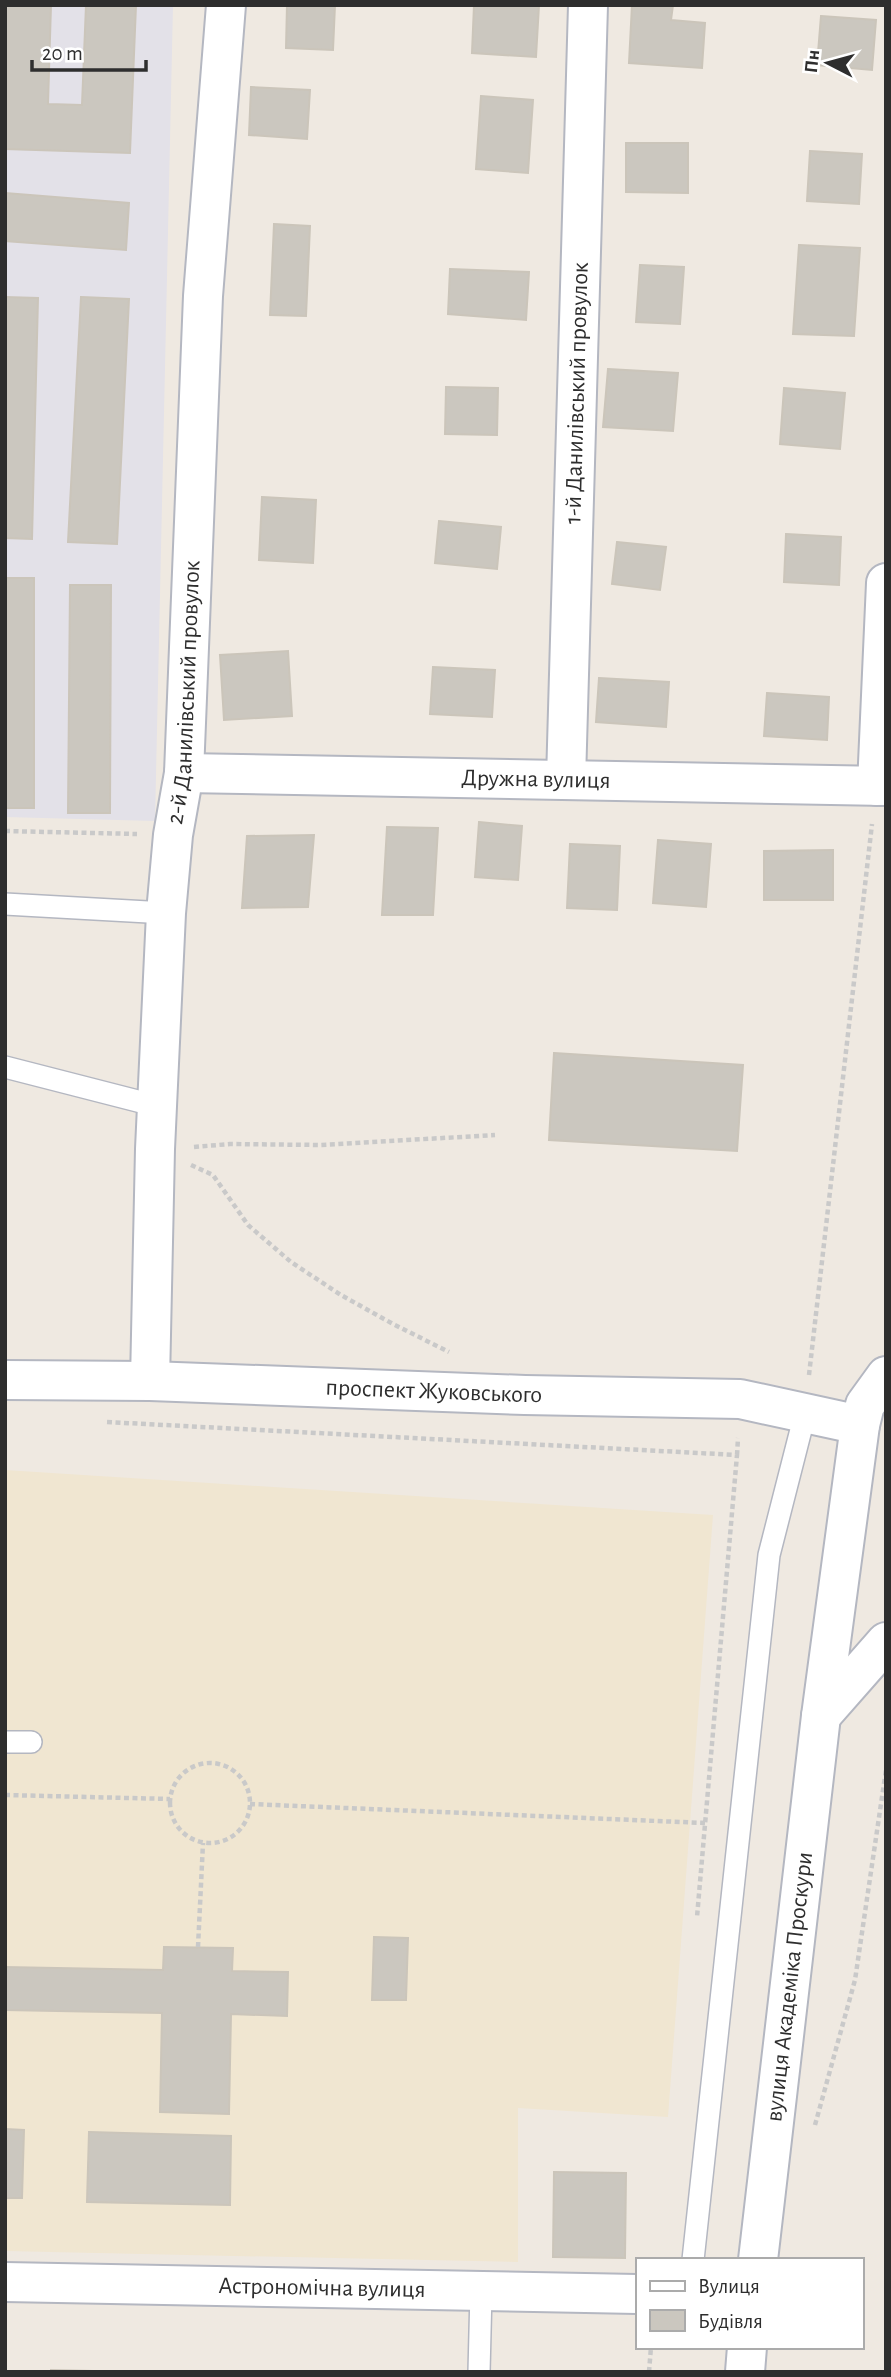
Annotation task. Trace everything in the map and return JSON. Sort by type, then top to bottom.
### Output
[{"type":"street","name":"2-й Данилівський провулок","points":[[150,1381],[155,1149],[166,913],[173,835],[184,773],[203,296],[226,5]]},
{"type":"street","name":"1-й Данилівський провулок","points":[[566,780],[588,5]]},
{"type":"street","points":[[881,786],[886,583]]},
{"type":"street","name":"Дружна вулиця","points":[[184,773],[881,786]]},
{"type":"street","name":"вулиця Академіка Проскури","points":[[758,2258],[821,1716],[860,1426],[865,1405],[886,1376]]},
{"type":"street","name":"проспект Жуковського","points":[[5,1380],[150,1381],[525,1395],[740,1399],[860,1426]]},
{"type":"street","points":[[821,1716],[886,1642]]},
{"type":"street","name":"Астрономічна вулиця","points":[[5,2282],[636,2294]]},
{"type":"street","points":[[745,2372],[747,2349]]},
{"type":"lane","points":[[5,904],[166,913]]},
{"type":"lane","points":[[5,1067],[157,1105]]},
{"type":"lane","points":[[692,2258],[769,1555],[805,1414]]},
{"type":"lane","points":[[5,1742],[31,1742]]},
{"type":"lane","points":[[479,2372],[481,2292]]},
{"type":"path","points":[[805,1414],[881,786]]},
{"type":"path","points":[[5,831],[173,835]]},
{"type":"path","points":[[155,1149],[230,1144],[321,1145],[495,1135]]},
{"type":"path","points":[[155,1149],[213,1175],[248,1225],[292,1262],[362,1307],[454,1354]]},
{"type":"path","points":[[102,1422],[737,1455],[696,1920]]},
{"type":"path","points":[[209,1763],[222,1764],[234,1770],[243,1780],[250,1804],[247,1818],[230,1838],[217,1843],[203,1843],[190,1839],[180,1830],[172,1819],[170,1799],[176,1780],[185,1771],[196,1765],[209,1763]]},
{"type":"path","points":[[813,2132],[855,1980],[886,1770]]},
{"type":"path","points":[[5,1795],[170,1799]]},
{"type":"path","points":[[250,1804],[705,1823]]},
{"type":"path","points":[[198,1947],[203,1843]]},
{"type":"path","points":[[649,2372],[651,2349]]},
{"type":"shaded area","points":[[5,5],[173,5],[155,821],[5,817]]},
{"type":"shaded area","points":[[5,1470],[713,1515],[668,2117],[518,2108],[518,2262],[5,2251]]},
{"type":"building","points":[[5,5],[51,5],[48,104],[82,105],[86,5],[136,5],[130,153],[5,149]]},
{"type":"building","points":[[287,5],[335,5],[333,50],[286,48]]},
{"type":"building","points":[[474,5],[539,5],[536,57],[472,53]]},
{"type":"building","points":[[632,5],[673,5],[671,20],[705,23],[702,68],[629,63]]},
{"type":"building","points":[[821,16],[876,20],[872,70],[817,65]]},
{"type":"building","points":[[251,87],[310,90],[307,139],[249,135]]},
{"type":"building","points":[[481,96],[533,100],[528,173],[476,169]]},
{"type":"building","points":[[626,143],[688,143],[688,193],[626,192]]},
{"type":"building","points":[[810,151],[862,154],[859,204],[807,201]]},
{"type":"building","points":[[5,193],[129,203],[126,250],[5,241]]},
{"type":"building","points":[[274,224],[310,226],[306,316],[270,315]]},
{"type":"building","points":[[799,245],[860,248],[854,336],[793,334]]},
{"type":"building","points":[[640,265],[684,267],[680,324],[636,322]]},
{"type":"building","points":[[450,269],[529,272],[526,320],[448,314]]},
{"type":"building","points":[[5,297],[38,298],[32,539],[5,538]]},
{"type":"building","points":[[81,297],[129,299],[117,544],[68,542]]},
{"type":"building","points":[[608,369],[678,373],[673,431],[603,427]]},
{"type":"building","points":[[446,387],[498,388],[497,435],[445,434]]},
{"type":"building","points":[[784,388],[845,393],[840,449],[780,444]]},
{"type":"building","points":[[262,497],[316,500],[313,563],[259,560]]},
{"type":"building","points":[[439,521],[501,527],[497,569],[435,563]]},
{"type":"building","points":[[786,534],[841,537],[839,585],[784,582]]},
{"type":"building","points":[[617,542],[666,547],[660,590],[612,584]]},
{"type":"building","points":[[5,578],[34,578],[34,808],[5,808]]},
{"type":"building","points":[[70,585],[111,585],[110,813],[68,813]]},
{"type":"building","points":[[288,651],[292,716],[224,720],[220,655]]},
{"type":"building","points":[[433,667],[495,670],[492,717],[430,714]]},
{"type":"building","points":[[599,678],[669,682],[666,727],[596,722]]},
{"type":"building","points":[[767,693],[829,697],[827,740],[764,736]]},
{"type":"building","points":[[479,822],[522,826],[518,880],[475,877]]},
{"type":"building","points":[[387,827],[438,828],[433,915],[382,915]]},
{"type":"building","points":[[314,835],[308,907],[242,908],[247,836]]},
{"type":"building","points":[[658,840],[711,844],[706,907],[653,903]]},
{"type":"building","points":[[570,844],[620,846],[617,910],[567,908]]},
{"type":"building","points":[[833,850],[833,900],[764,900],[764,851]]},
{"type":"building","points":[[554,1053],[743,1065],[737,1151],[549,1140]]},
{"type":"building","points":[[374,1937],[408,1938],[406,2000],[372,2000]]},
{"type":"building","points":[[164,1947],[233,1948],[232,1971],[288,1972],[287,2016],[231,2014],[229,2114],[160,2112],[162,2013],[5,2010],[5,1967],[163,1970]]},
{"type":"building","points":[[5,2129],[24,2130],[22,2198],[5,2198]]},
{"type":"building","points":[[89,2132],[231,2136],[230,2205],[87,2202]]},
{"type":"building","points":[[554,2172],[626,2173],[625,2258],[553,2257]]},
{"type":"building","points":[[51,2370],[136,2372],[51,2372]]}]
